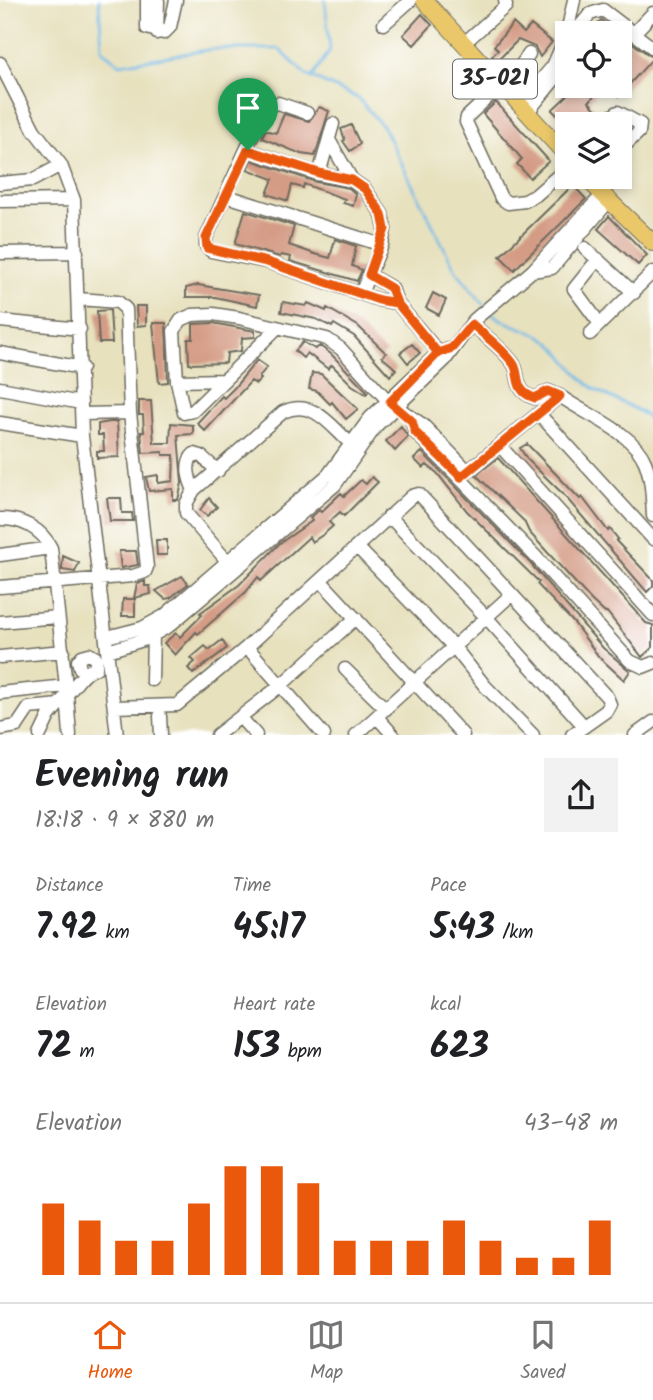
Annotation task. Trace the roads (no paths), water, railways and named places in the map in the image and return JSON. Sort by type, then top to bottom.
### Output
[{"type":"main road","name":"35-021","points":[[424,0],[555,143]]},
{"type":"main road","points":[[596,189],[653,243]]},
{"type":"street","points":[[152,6],[157,33],[164,33],[170,27],[176,0]]},
{"type":"street","points":[[384,24],[411,0]]},
{"type":"street","points":[[570,21],[574,0]]},
{"type":"street","points":[[463,44],[506,1]]},
{"type":"street","points":[[584,21],[598,10],[608,12],[619,21]]},
{"type":"street","points":[[653,13],[634,33],[653,48]]},
{"type":"street","points":[[529,54],[502,87],[467,117],[466,122],[501,198],[508,203],[525,201],[555,177]]},
{"type":"street","points":[[524,109],[555,61]]},
{"type":"street","points":[[0,64],[34,130],[61,165],[74,200],[82,368],[82,436],[101,577],[117,735]]},
{"type":"street","points":[[524,109],[555,78]]},
{"type":"street","points":[[307,113],[278,103],[268,103],[206,238],[207,248],[267,262],[379,300],[397,303]]},
{"type":"street","points":[[632,120],[640,124],[639,132],[632,139]]},
{"type":"street","points":[[319,173],[333,124]]},
{"type":"street","points":[[329,140],[352,180]]},
{"type":"street","points":[[248,150],[319,173],[352,180],[365,189],[382,214],[385,229],[382,245],[361,293]]},
{"type":"street","points":[[0,183],[33,180],[61,165]]},
{"type":"street","points":[[227,196],[382,245]]},
{"type":"street","points":[[108,644],[153,635],[295,514],[328,475],[369,418],[452,348],[473,322],[578,229],[605,199]]},
{"type":"street","points":[[0,201],[74,200]]},
{"type":"street","points":[[585,248],[634,293]]},
{"type":"street","points":[[0,253],[77,252]]},
{"type":"street","points":[[598,259],[575,289],[600,324]]},
{"type":"street","points":[[590,334],[653,272]]},
{"type":"street","points":[[369,275],[391,288],[397,303],[442,357]]},
{"type":"street","points":[[0,587],[132,576],[145,572],[147,567],[130,413],[124,304],[79,299]]},
{"type":"street","points":[[277,328],[187,413],[183,411],[177,381],[174,331],[181,320],[192,315],[214,314],[327,339],[341,349],[390,402],[412,421],[415,432],[434,443],[464,474],[629,661],[638,667],[653,663]]},
{"type":"street","points":[[0,321],[80,329]]},
{"type":"street","points":[[473,322],[513,362],[516,382],[530,397],[535,398],[548,391],[560,396],[615,431],[644,459],[650,479],[653,516]]},
{"type":"street","points":[[0,353],[82,368]]},
{"type":"street","points":[[177,381],[224,380]]},
{"type":"street","points":[[0,388],[82,408],[130,413]]},
{"type":"street","points":[[464,474],[501,447],[560,396]]},
{"type":"street","points":[[40,735],[64,696],[85,673],[79,668],[80,658],[86,654],[96,658],[108,644],[180,610],[227,561],[335,485],[390,402]]},
{"type":"street","points":[[227,561],[186,513],[186,504],[194,490],[283,412],[299,406],[314,410],[351,444]]},
{"type":"street","points":[[540,415],[653,539]]},
{"type":"street","points":[[0,423],[82,436]]},
{"type":"street","points":[[501,447],[653,615]]},
{"type":"street","points":[[194,490],[189,481],[189,463],[194,454],[201,456],[218,471]]},
{"type":"street","points":[[114,707],[177,705],[247,648],[411,496],[421,495],[607,697],[608,708],[572,735]]},
{"type":"street","points":[[389,516],[486,617],[584,726]]},
{"type":"street","points":[[0,519],[10,518],[42,533],[51,548],[70,735]]},
{"type":"street","points":[[357,547],[454,646],[485,686],[533,735]]},
{"type":"street","points":[[0,555],[51,548]]},
{"type":"street","points":[[321,581],[463,735]]},
{"type":"street","points":[[356,735],[511,595]]},
{"type":"street","points":[[0,622],[58,617]]},
{"type":"street","points":[[217,735],[280,686],[356,618]]},
{"type":"street","points":[[152,680],[153,635]]},
{"type":"street","points":[[247,648],[324,735]]},
{"type":"street","points":[[0,657],[63,651]]},
{"type":"street","points":[[345,669],[381,713],[393,735]]},
{"type":"street","points":[[0,693],[64,696]]},
{"type":"street","points":[[0,729],[17,726],[29,708],[64,696]]},
{"type":"street","points":[[160,716],[162,735]]},
{"type":"street","points":[[238,719],[238,735]]},
{"type":"street","points":[[238,719],[256,735]]},
{"type":"street","points":[[635,735],[653,722]]},
{"type":"waterway","points":[[99,0],[102,50],[120,64],[213,49],[279,49],[306,75],[358,98],[383,127],[455,269],[484,305]]},
{"type":"waterway","points":[[312,78],[330,50],[325,0]]},
{"type":"waterway","points":[[491,312],[502,320],[544,338],[588,384],[653,422]]}]
